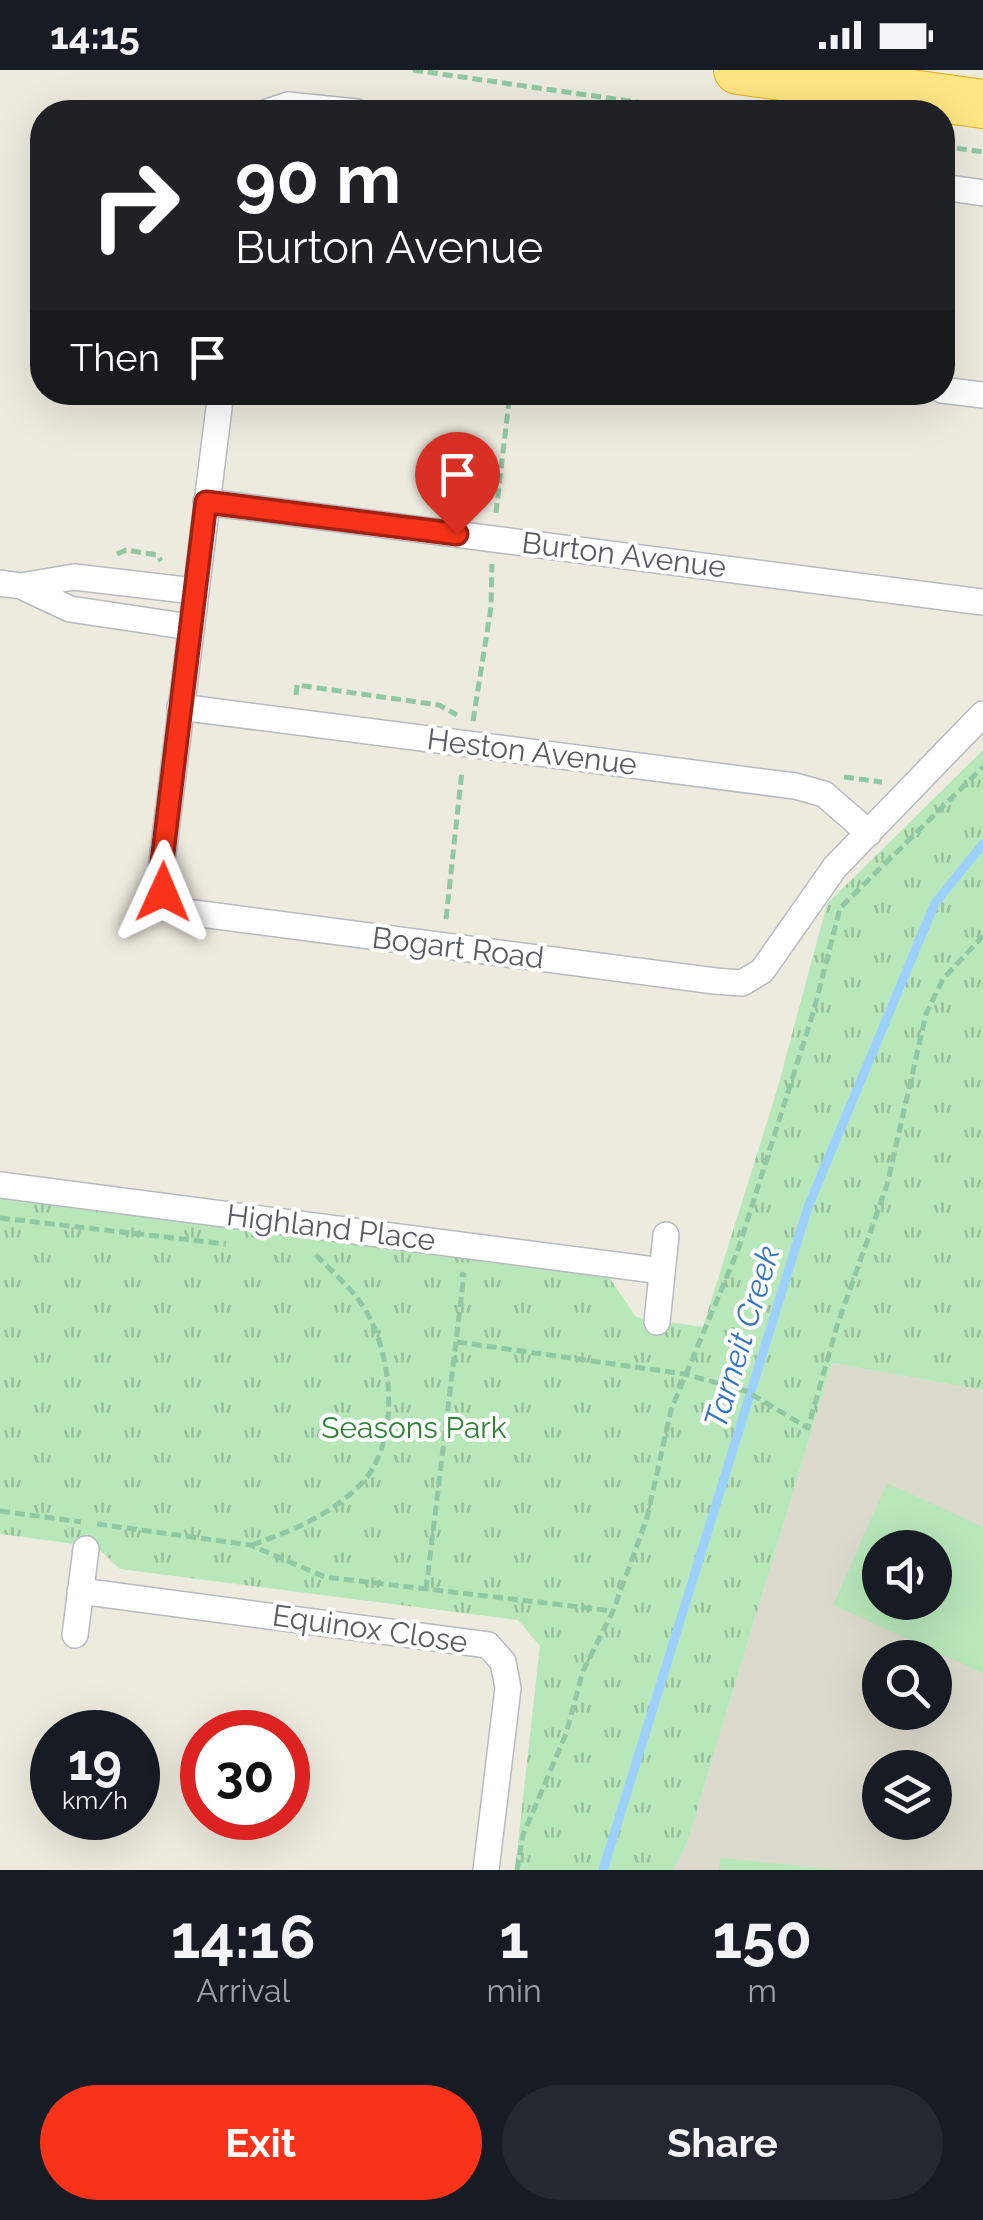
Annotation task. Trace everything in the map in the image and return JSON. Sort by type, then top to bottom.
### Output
[{"type":"highway","points":[[738,70],[954,100]]},
{"type":"highway","points":[[955,100],[983,104]]},
{"type":"street","points":[[955,189],[983,192]]},
{"type":"street","points":[[955,392],[983,395]]},
{"type":"street","points":[[180,707],[218,405]]},
{"type":"street","name":"Burton Avenue","points":[[206,502],[983,602]]},
{"type":"street","points":[[10,584],[74,578],[194,591]]},
{"type":"street","points":[[103,615],[108,580]]},
{"type":"street","points":[[10,584],[70,609],[190,628]]},
{"type":"street","name":"Heston Avenue","points":[[180,707],[810,789],[835,802],[869,832]]},
{"type":"street","name":"Bogart Road","points":[[180,707],[161,870],[163,892],[176,907],[198,915],[742,982],[762,971],[819,887],[869,832]]},
{"type":"street","points":[[869,832],[983,714]]},
{"type":"street","name":"Highland Place","points":[[0,1186],[662,1271]]},
{"type":"street","points":[[657,1322],[666,1235]]},
{"type":"street","points":[[75,1635],[86,1548]]},
{"type":"street","name":"Equinox Close","points":[[80,1591],[488,1646],[503,1662],[508,1688],[486,1870]]},
{"type":"path","points":[[412,70],[622,100]]},
{"type":"path","points":[[955,148],[983,152]]},
{"type":"path","points":[[442,946],[466,743],[478,702],[491,607],[493,538],[508,405]]},
{"type":"path","points":[[517,1870],[523,1835],[560,1749],[583,1671],[613,1611],[646,1518],[665,1432],[685,1374],[738,1250],[814,1010],[840,908],[983,767]]},
{"type":"path","points":[[457,1342],[685,1374],[746,1391],[808,1428],[837,1326],[887,1185],[926,1014],[943,979],[983,936]]},
{"type":"path","points":[[0,1218],[240,1246]]},
{"type":"path","points":[[296,1252],[334,1257]]},
{"type":"path","points":[[250,1545],[300,1528],[348,1496],[362,1484],[379,1455],[390,1378],[380,1337],[358,1299],[315,1254]]},
{"type":"path","points":[[426,1590],[464,1275],[446,1272]]},
{"type":"path","points":[[0,1510],[250,1545],[324,1578],[613,1611]]},
{"type":"shaded area","points":[[832,1363],[983,1390],[983,1870],[673,1870],[687,1843]]},
{"type":"green space","name":"Seasons Park","points":[[983,750],[983,1390],[832,1363],[687,1843],[673,1870],[515,1870],[540,1646],[518,1620],[120,1569],[97,1547],[0,1534],[0,1196],[607,1274],[636,1317],[703,1327],[777,1090],[827,904]]},
{"type":"green space","points":[[887,1483],[983,1527],[983,1673],[952,1659],[952,1640],[910,1640],[866,1620],[952,1620],[952,1530],[866,1530]]},
{"type":"green space","points":[[862,1539],[862,1618],[833,1605]]},
{"type":"green space","points":[[720,1858],[841,1870],[719,1870]]},
{"type":"waterway","name":"Tarneit Creek","points":[[603,1870],[808,1207],[935,903],[983,844]]},
{"type":"route","points":[[163,892],[161,870],[206,502],[457,534]]}]
